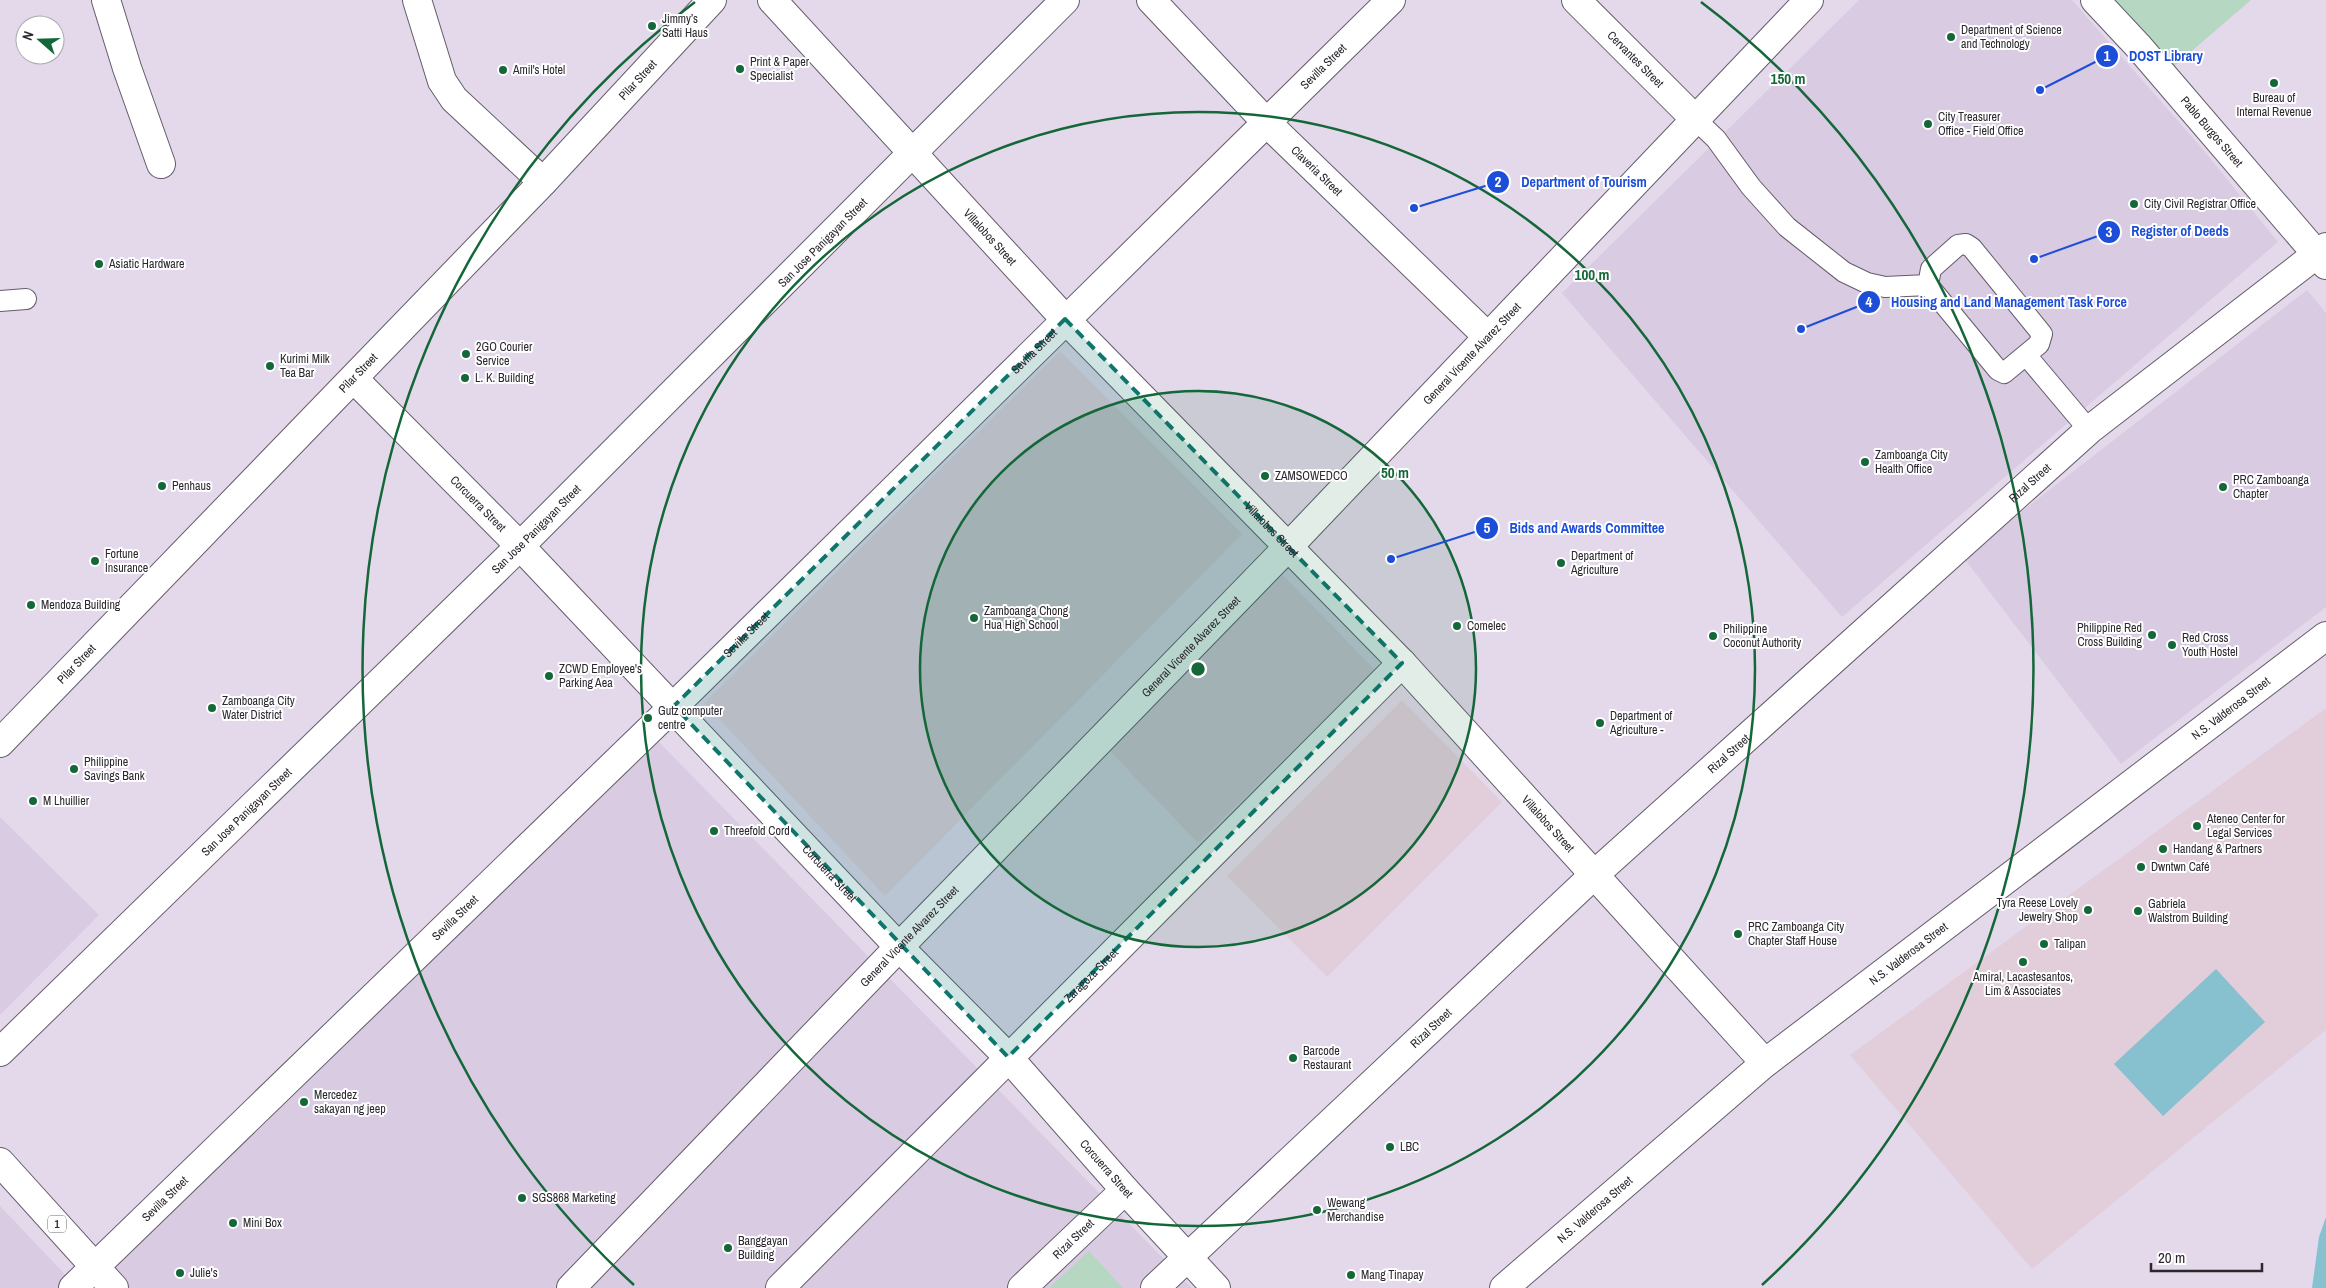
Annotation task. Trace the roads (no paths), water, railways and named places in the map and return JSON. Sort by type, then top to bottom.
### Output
[{"type":"street","points":[[106,0],[127,68],[161,164]]},
{"type":"street","points":[[417,0],[442,81],[454,99],[543,182]]},
{"type":"street","name":"Pilar Street","points":[[0,743],[543,182],[712,0]]},
{"type":"street","name":"Villalobos Street","points":[[772,0],[1065,319],[1402,663],[1765,1063]]},
{"type":"street","name":"San Jose Panigayan Street","points":[[0,1052],[520,546],[1066,0]]},
{"type":"street","name":"Claveria Street","points":[[1151,0],[1266,122],[1487,336]]},
{"type":"street","name":"Sevilla Street","points":[[74,1288],[674,706],[1391,0]]},
{"type":"street","name":"Cervantes Street","points":[[1576,0],[1695,120]]},
{"type":"street","name":"General Vicente Alvarez Street","points":[[571,1288],[899,947],[1288,548],[1487,336],[1809,0]]},
{"type":"street","name":"Pablo Burgos Street","points":[[2095,0],[2139,47],[2323,256]]},
{"type":"street","name":"Rizal Street","points":[[1155,1288],[1595,874],[2089,430],[2323,256]]},
{"type":"street","name":"Corcuerra Street","points":[[354,379],[520,546],[674,706],[899,947],[1008,1058],[1125,1190],[1216,1288]]},
{"type":"street","name":"N.S. Valderosa Street","points":[[1504,1288],[1765,1063],[2326,636]]},
{"type":"street","name":"Zaragoza Street","points":[[780,1288],[1402,663]]},
{"type":"street","name":"1","points":[[0,1162],[114,1288]]},
{"type":"street","name":"Rizal Street","points":[[1022,1288],[1125,1190]]},
{"type":"lane","points":[[1695,120],[1716,139],[1751,187],[1786,227],[1844,272],[1867,283],[1885,288],[1928,285]]},
{"type":"lane","points":[[1966,244],[1972,248],[2042,334],[2039,344],[2008,371],[2004,373],[1998,370],[1928,285],[1931,269],[1958,245],[1966,244]]},
{"type":"lane","points":[[0,301],[26,299]]},
{"type":"lane","points":[[2026,355],[2089,430]]},
{"type":"water","points":[[2216,969],[2265,1022],[2163,1116],[2114,1064]]},
{"type":"water","points":[[2326,1217],[2326,1288],[2312,1288],[2319,1237]]},
{"type":"place","name":"Jimmy’s Satti Haus","points":[[652,26]]},
{"type":"place","name":"Department of Science and Technology","points":[[1951,37]]},
{"type":"place","name":"Print & Paper Specialist","points":[[740,69]]},
{"type":"place","name":"Amil's Hotel","points":[[503,70]]},
{"type":"place","name":"Bureau of Internal Revenue","points":[[2274,83]]},
{"type":"place","name":"DOST Library","points":[[2040,90]]},
{"type":"place","name":"City Treasurer Office - Field Office","points":[[1928,124]]},
{"type":"place","name":"City Civil Registrar Office","points":[[2134,204]]},
{"type":"place","name":"Department of Tourism","points":[[1414,208]]},
{"type":"place","name":"Register of Deeds","points":[[2034,259]]},
{"type":"place","name":"Asiatic Hardware","points":[[99,264]]},
{"type":"place","name":"Housing and Land Management Task Force","points":[[1801,329]]},
{"type":"place","name":"2GO Courier Service","points":[[466,354]]},
{"type":"place","name":"Kurimi Milk Tea Bar","points":[[270,366]]},
{"type":"place","name":"L. K. Building","points":[[465,378]]},
{"type":"place","name":"Zamboanga City Health Office","points":[[1865,462]]},
{"type":"place","name":"ZAMSOWEDCO","points":[[1265,476]]},
{"type":"place","name":"Penhaus","points":[[162,486]]},
{"type":"place","name":"PRC Zamboanga Chapter","points":[[2223,487]]},
{"type":"place","name":"Bids and Awards Committee","points":[[1391,559]]},
{"type":"place","name":"Fortune Insurance","points":[[95,561]]},
{"type":"place","name":"Department of Agriculture","points":[[1561,563]]},
{"type":"place","name":"Mendoza Building","points":[[31,605]]},
{"type":"place","name":"Zamboanga Chong Hua High School","points":[[974,618]]},
{"type":"place","name":"Comelec","points":[[1457,626]]},
{"type":"place","name":"Philippine Red Cross Building","points":[[2152,635]]},
{"type":"place","name":"Philippine Coconut Authority","points":[[1713,636]]},
{"type":"place","name":"Red Cross Youth Hostel","points":[[2172,645]]},
{"type":"place","name":"ZCWD Employee's Parking Aea","points":[[549,676]]},
{"type":"place","name":"Zamboanga City Water District","points":[[212,708]]},
{"type":"place","name":"Gutz computer centre","points":[[648,718]]},
{"type":"place","name":"Department of Agriculture -","points":[[1600,723]]},
{"type":"place","name":"Philippine Savings Bank","points":[[74,769]]},
{"type":"place","name":"M Lhuillier","points":[[33,801]]},
{"type":"place","name":"Ateneo Center for Legal Services","points":[[2197,826]]},
{"type":"place","name":"Threefold Cord","points":[[714,831]]},
{"type":"place","name":"Handang & Partners","points":[[2163,849]]},
{"type":"place","name":"Dwntwn Café","points":[[2141,867]]},
{"type":"place","name":"Tyra Reese Lovely Jewelry Shop","points":[[2088,910]]},
{"type":"place","name":"Gabriela Walstrom Building","points":[[2138,911]]},
{"type":"place","name":"PRC Zamboanga City Chapter Staff House","points":[[1738,934]]},
{"type":"place","name":"Talipan","points":[[2044,944]]},
{"type":"place","name":"Amiral, Lacastesantos, Lim & Associates","points":[[2023,962]]},
{"type":"place","name":"Barcode Restaurant","points":[[1293,1058]]},
{"type":"place","name":"Mercedez sakayan ng jeep","points":[[304,1102]]},
{"type":"place","name":"LBC","points":[[1390,1147]]},
{"type":"place","name":"SGS868 Marketing","points":[[522,1198]]},
{"type":"place","name":"Wewang Merchandise","points":[[1317,1210]]},
{"type":"place","name":"Mini Box","points":[[233,1223]]},
{"type":"place","name":"Banggayan Building","points":[[728,1248]]},
{"type":"place","name":"Julie's","points":[[180,1273]]},
{"type":"place","name":"Mang Tinapay","points":[[1351,1275]]}]
